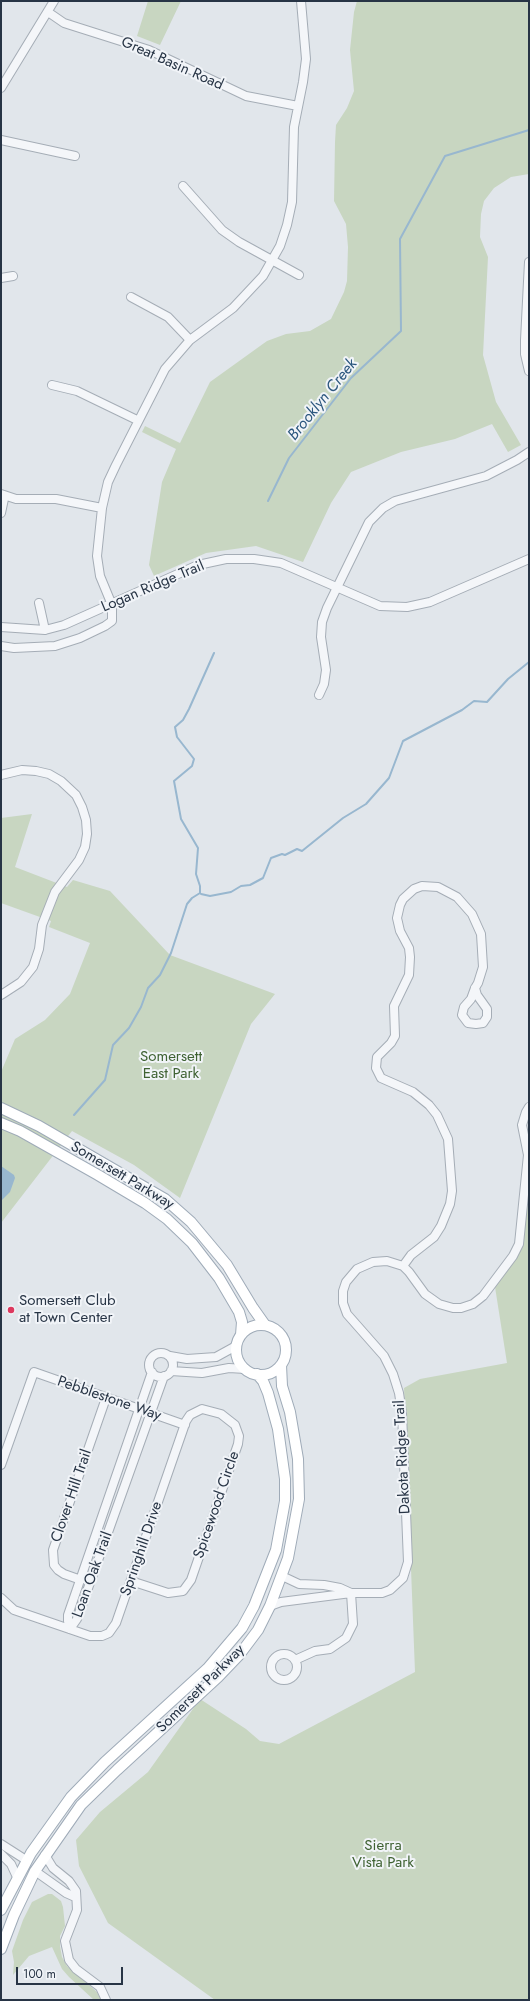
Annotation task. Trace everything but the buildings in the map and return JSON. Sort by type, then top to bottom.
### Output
[{"type":"main road","name":"Somersett Parkway","points":[[1,1108],[39,1126],[165,1198],[191,1222],[227,1265],[265,1325]]},
{"type":"main road","name":"Somersett Parkway","points":[[1,1123],[20,1131],[101,1176],[145,1203],[167,1219],[192,1243],[219,1278],[239,1312],[242,1322],[241,1335]]},
{"type":"main road","points":[[265,1325],[277,1330],[284,1340],[286,1353],[281,1365],[270,1373],[257,1374],[245,1369],[238,1359],[236,1346],[241,1335],[251,1326],[265,1325]]},
{"type":"main road","name":"Somersett Parkway","points":[[1,1949],[14,1915],[35,1871],[81,1805],[218,1677],[240,1654],[258,1630],[270,1606],[282,1576],[297,1517],[299,1483],[294,1434],[282,1386],[281,1365]]},
{"type":"main road","name":"Somersett Parkway","points":[[1,1910],[26,1860],[71,1797],[105,1762],[208,1668],[233,1639],[254,1606],[276,1550],[282,1524],[285,1494],[285,1473],[278,1429],[268,1393],[263,1381],[257,1374]]},
{"type":"main road","points":[[35,1871],[39,1852],[54,1830],[57,1817]]},
{"type":"main road","points":[[1,1931],[24,1878],[26,1860]]},
{"type":"street","points":[[1,88],[54,1]]},
{"type":"street","points":[[1,646],[14,648],[36,648],[55,646],[80,638],[112,621],[112,604],[100,576],[97,556],[102,508],[108,482],[137,420],[165,369],[190,340],[238,303],[263,276],[274,261],[280,246],[292,202],[294,127],[306,59],[301,1]]},
{"type":"street","name":"Great Basin Road","points":[[48,12],[64,23],[149,50],[246,96],[298,106]]},
{"type":"street","points":[[1,140],[75,156]]},
{"type":"street","points":[[183,186],[222,230],[239,242],[299,275]]},
{"type":"street","points":[[529,262],[527,340],[525,354],[529,371]]},
{"type":"street","points":[[1,278],[13,276]]},
{"type":"street","points":[[131,297],[168,317],[190,340]]},
{"type":"street","points":[[52,385],[76,391],[137,420]]},
{"type":"street","points":[[319,695],[324,684],[326,670],[321,637],[322,622],[327,608],[339,587],[369,522],[383,508],[395,501],[486,476],[529,452]]},
{"type":"street","points":[[1,494],[16,499],[56,499],[102,508]]},
{"type":"street","points":[[1,494],[4,499],[1,513]]},
{"type":"street","name":"Logan Ridge Trail","points":[[1,627],[46,630],[64,625],[198,565],[226,559],[254,559],[281,563],[380,606],[407,607],[430,602],[529,559]]},
{"type":"street","points":[[39,604],[46,630]]},
{"type":"street","points":[[1,775],[28,770],[43,772],[54,777],[71,790],[79,801],[87,826],[85,847],[76,865],[58,886],[45,919],[39,949],[33,967],[21,982],[1,995]]},
{"type":"street","points":[[475,988],[482,975],[484,960],[481,934],[472,914],[457,897],[438,887],[422,886],[408,893],[400,905],[397,918],[400,930],[409,948],[409,975],[394,1006],[395,1036],[391,1043],[377,1057],[376,1068],[381,1078],[413,1092],[429,1105],[437,1114],[448,1139],[452,1191],[450,1204],[442,1226],[434,1236],[411,1255],[403,1266],[429,1298],[439,1304],[461,1308],[473,1304],[483,1296],[513,1256],[519,1244],[528,1155],[522,1125],[529,1107]]},
{"type":"street","name":"Dakota Ridge Trail","points":[[270,1606],[280,1602],[351,1593],[382,1593],[390,1590],[402,1578],[408,1562],[402,1413],[399,1393],[393,1374],[384,1356],[347,1314],[343,1303],[343,1291],[350,1275],[364,1265],[387,1261],[403,1266]]},
{"type":"street","points":[[236,1346],[216,1357],[187,1359],[161,1353],[153,1356],[149,1362],[152,1372],[157,1376],[164,1376],[171,1371],[202,1373],[229,1368],[245,1369]]},
{"type":"street","points":[[170,1356],[173,1362],[171,1371]]},
{"type":"street","name":"Pebblestone Way","points":[[4,1445],[34,1372],[185,1425]]},
{"type":"street","name":"Loan Oak Trail","points":[[70,1629],[68,1615],[152,1372]]},
{"type":"street","name":"Loan Oak Trail","points":[[70,1629],[77,1619],[164,1376]]},
{"type":"street","name":"Clover Hill Trail","points":[[81,1580],[64,1574],[58,1570],[54,1565],[53,1550],[106,1398]]},
{"type":"street","name":"Spicewood Circle","points":[[131,1581],[168,1594],[183,1591],[191,1580],[238,1444],[238,1436],[235,1425],[221,1414],[202,1409],[190,1416],[185,1425]]},
{"type":"street","name":"Springhill Drive","points":[[1,1598],[14,1610],[70,1629],[96,1637],[108,1633],[116,1623],[185,1425]]},
{"type":"street","points":[[1,1465],[4,1445]]},
{"type":"street","name":"Dakota Ridge Trail","points":[[282,1576],[299,1584],[324,1585],[340,1588],[351,1593]]},
{"type":"street","points":[[295,1660],[315,1651],[330,1649],[346,1638],[353,1624],[351,1593]]},
{"type":"street","points":[[1,1844],[26,1860]]},
{"type":"street","points":[[1,1854],[11,1864],[17,1877]]},
{"type":"street","points":[[45,1856],[53,1868],[73,1886],[76,1891],[75,1897],[77,1910],[66,1935],[66,1955],[72,1965],[100,1987],[106,2000]]},
{"type":"street","points":[[35,1871],[66,1893],[75,1897]]},
{"type":"green space","points":[[148,1],[181,1],[160,45],[137,36]]},
{"type":"green space","points":[[357,1],[529,1],[529,174],[511,177],[494,188],[484,201],[481,214],[480,237],[488,257],[483,355],[496,402],[521,445],[508,452],[492,424],[455,439],[401,452],[351,472],[331,503],[303,562],[256,546],[206,553],[154,576],[149,565],[162,482],[176,449],[142,432],[145,426],[180,443],[210,382],[267,341],[286,334],[310,331],[331,319],[344,292],[347,281],[348,247],[346,224],[334,201],[335,142],[336,125],[347,108],[354,91],[350,50],[354,12]]},
{"type":"green space","name":"Somersett East Park","points":[[32,814],[15,867],[67,887],[73,880],[110,891],[170,955],[275,994],[251,1024],[180,1198],[134,1165],[72,1131],[1,1223],[1,1072],[15,1039],[45,1020],[70,994],[90,943],[49,927],[51,921],[1,903],[1,818]]},
{"type":"green space","name":"Sierra Vista Park","points":[[529,1166],[529,2000],[215,2000],[108,1923],[79,1866],[76,1840],[100,1812],[148,1772],[200,1699],[246,1729],[260,1741],[279,1744],[415,1672],[404,1388],[420,1379],[507,1363],[495,1287],[521,1247]]},
{"type":"green space","points":[[48,1894],[52,1894],[61,1901],[63,1907],[65,1926],[60,1936],[62,1957],[67,1966],[97,1992],[101,2000],[94,2000],[69,1977],[62,1969],[52,1947],[29,1956],[13,1975],[14,1962],[12,1951],[23,1920],[32,1902]]},
{"type":"water","points":[[1,1166],[14,1175],[15,1178],[10,1192],[1,1201]]},
{"type":"waterway","name":"Brooklyn Creek","points":[[268,501],[289,458],[351,378],[401,331],[400,239],[445,156],[529,130]]},
{"type":"waterway","points":[[74,1115],[105,1080],[113,1045],[129,1028],[141,1007],[148,988],[160,975],[171,953],[187,904],[192,898],[200,893],[200,886],[196,874],[198,848],[181,819],[174,781],[192,766],[194,759],[177,737],[175,727],[183,720],[189,709],[214,653]]},
{"type":"waterway","points":[[201,894],[210,896],[231,892],[241,886],[250,885],[263,878],[271,858],[282,854],[285,855],[297,849],[302,851],[343,818],[366,804],[389,778],[403,741],[462,710],[474,701],[487,702],[508,679],[529,662]]},
{"type":"place","name":"Somersett Club at Town Center","points":[[11,1310]]}]
